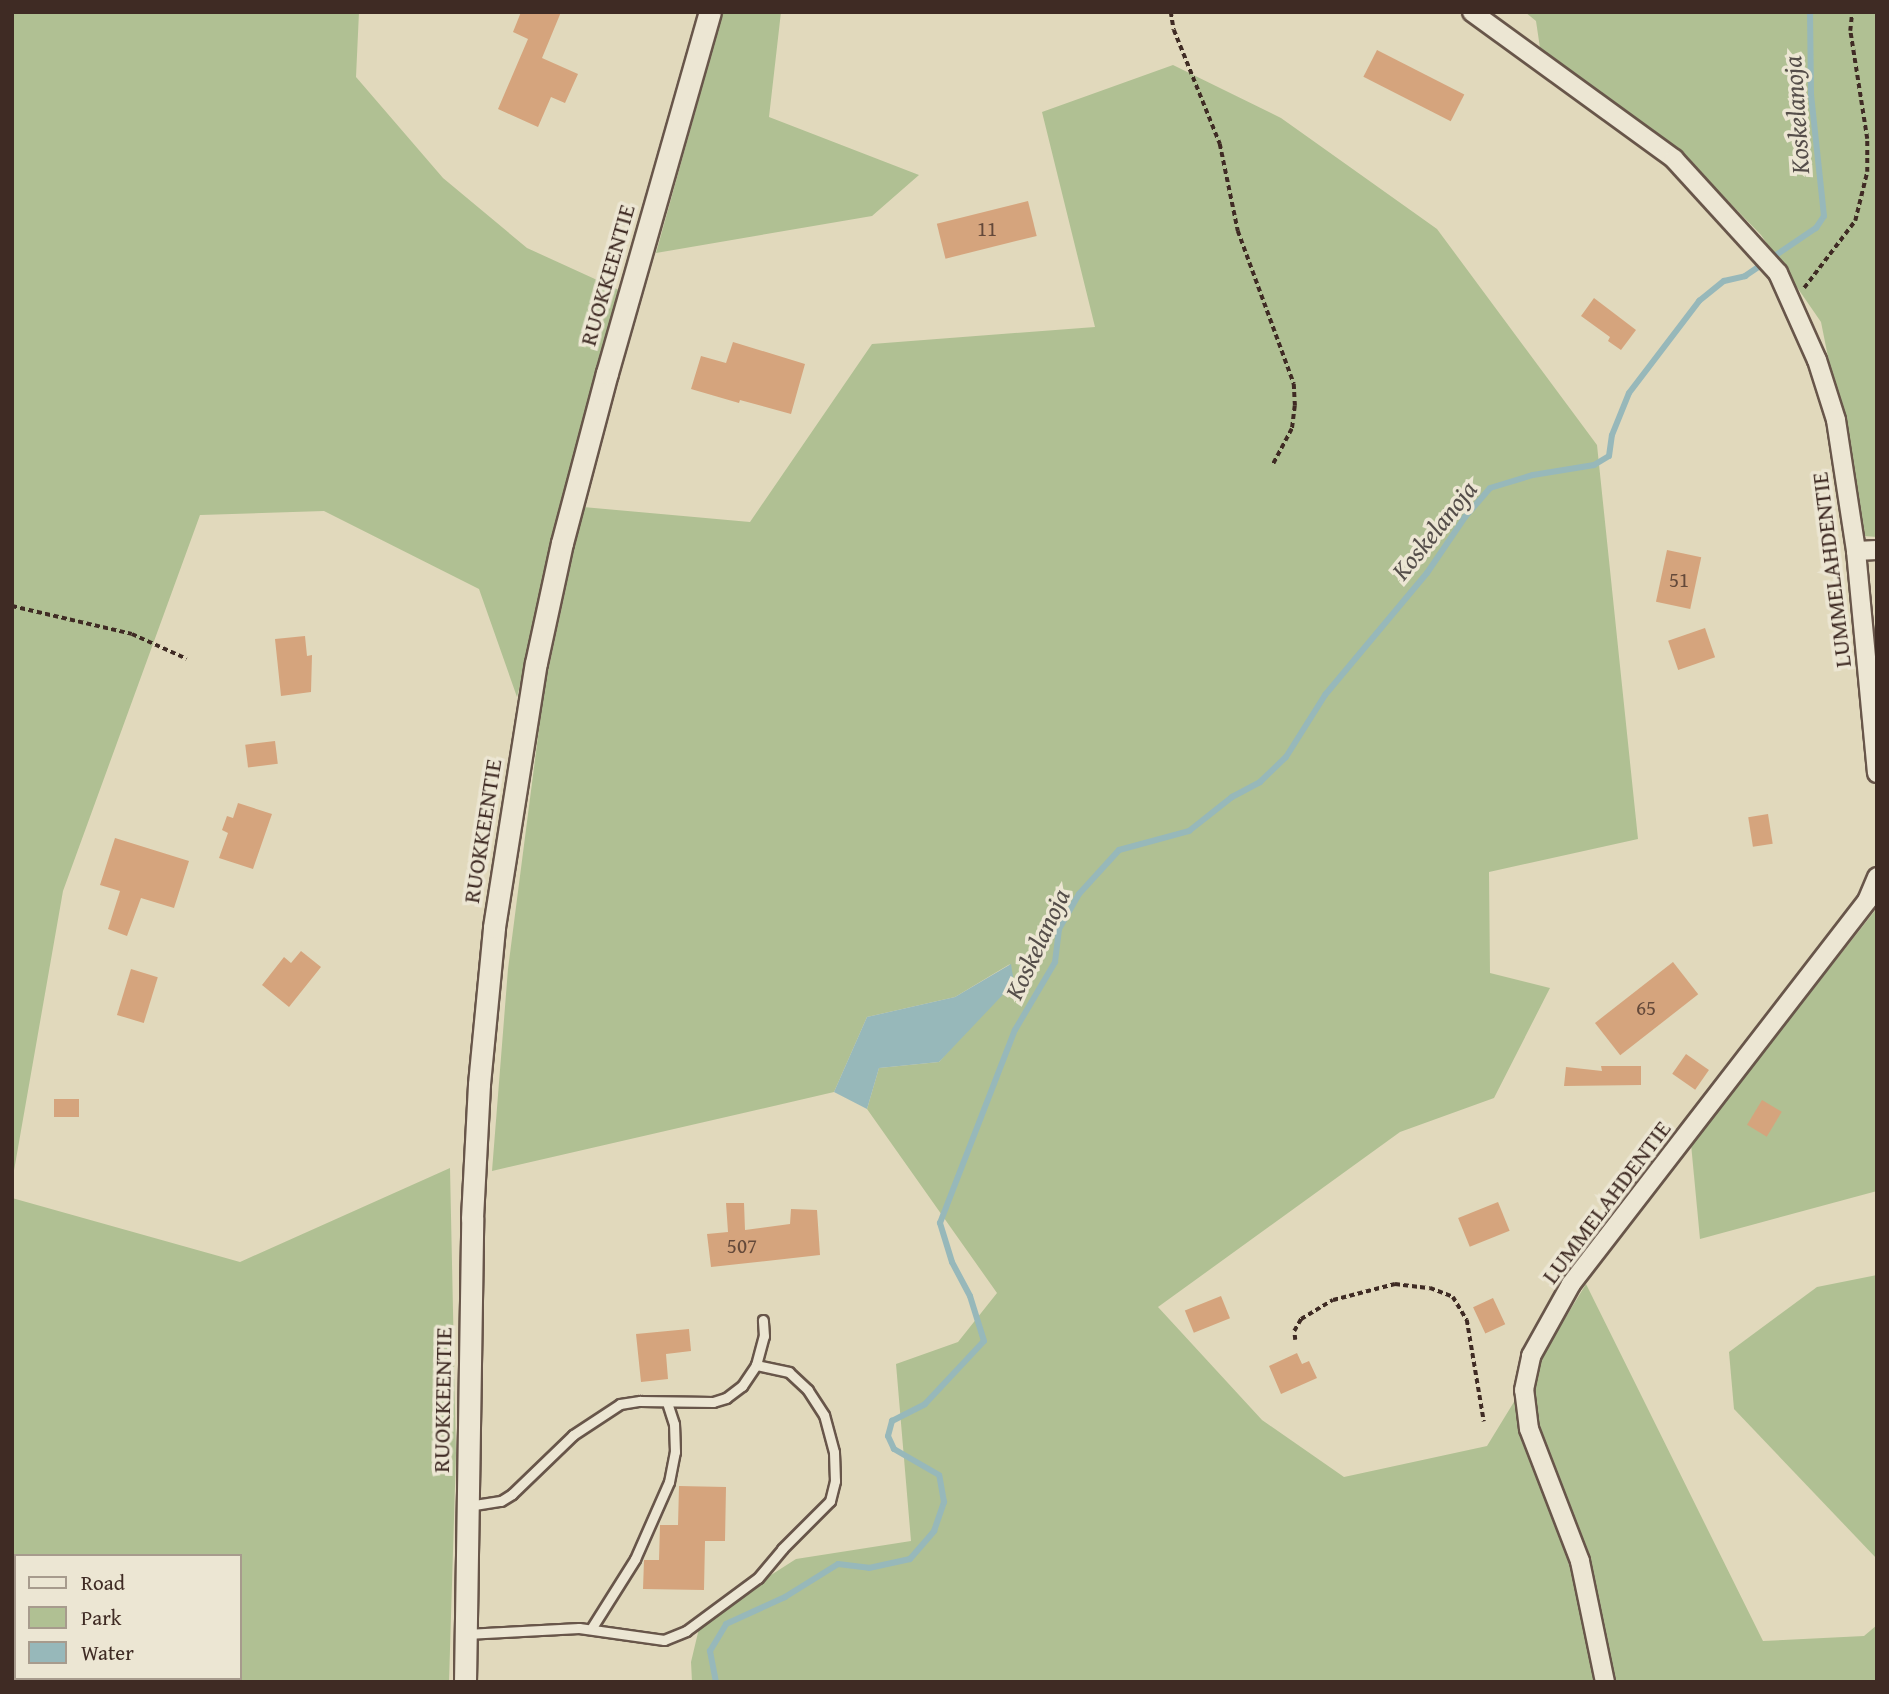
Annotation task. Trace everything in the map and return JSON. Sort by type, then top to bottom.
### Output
[{"type":"street","name":"RUOKKEENTIE","points":[[465,1682],[472,1218],[479,1084],[494,927],[536,663],[562,542],[607,373],[710,12]]},
{"type":"street","name":"LUMMELAHDENTIE","points":[[1472,12],[1674,159],[1777,273],[1817,360],[1836,420],[1856,551],[1877,773]]},
{"type":"street","points":[[1856,551],[1877,550]]},
{"type":"street","name":"LUMMELAHDENTIE","points":[[1605,1682],[1580,1561],[1529,1429],[1524,1390],[1531,1356],[1571,1284],[1867,901],[1877,877]]},
{"type":"lane","points":[[467,1506],[501,1501],[512,1494],[573,1435],[620,1404],[713,1402],[726,1398],[742,1386],[756,1366],[764,1336],[763,1320]]},
{"type":"lane","points":[[466,1634],[591,1629],[664,1640],[686,1631],[758,1578],[782,1549],[830,1501],[835,1482],[834,1452],[824,1415],[808,1390],[789,1371],[756,1366]]},
{"type":"lane","points":[[591,1629],[635,1559],[669,1482],[675,1452],[674,1424],[667,1402]]},
{"type":"path","points":[[1171,12],[1174,30],[1220,144],[1238,232],[1294,384],[1292,429],[1273,464]]},
{"type":"path","points":[[1792,304],[1855,221],[1867,172],[1867,139],[1850,31],[1852,12]]},
{"type":"path","points":[[12,606],[132,634],[187,659]]},
{"type":"path","points":[[1295,1340],[1294,1331],[1301,1319],[1332,1300],[1395,1284],[1430,1288],[1452,1297],[1467,1320],[1484,1422]]},
{"type":"green space","points":[[12,12],[359,12],[356,77],[443,178],[527,248],[619,290],[517,697],[479,589],[324,511],[200,515],[63,891],[12,1182]]},
{"type":"green space","points":[[723,12],[781,12],[769,117],[919,175],[872,216],[656,253]]},
{"type":"green space","points":[[1525,12],[1877,12],[1877,537],[1864,536],[1821,322],[1761,235],[1694,166],[1540,48],[1536,21]]},
{"type":"green space","points":[[1173,65],[1281,118],[1437,229],[1597,445],[1638,839],[1489,872],[1490,973],[1550,988],[1494,1098],[1400,1132],[1158,1307],[1262,1420],[1344,1477],[1487,1446],[1586,1284],[1763,1641],[1864,1636],[1877,1625],[1877,1682],[692,1682],[691,1662],[701,1620],[796,1559],[911,1541],[896,1364],[958,1342],[997,1293],[867,1109],[879,1068],[939,1062],[966,1031],[1010,964],[955,997],[867,1017],[834,1092],[492,1171],[508,969],[544,690],[583,507],[750,522],[872,344],[1095,327],[1042,112]]},
{"type":"green space","points":[[1877,908],[1877,1191],[1700,1239],[1691,1144]]},
{"type":"green space","points":[[450,1168],[456,1453],[449,1682],[12,1682],[12,1198],[240,1262]]},
{"type":"green space","points":[[1877,1275],[1877,1559],[1734,1409],[1729,1352],[1817,1287]]},
{"type":"water","points":[[1011,964],[1014,983],[939,1062],[879,1068],[867,1109],[834,1092],[867,1017],[955,997]]},
{"type":"building","points":[[521,12],[561,12],[542,58],[578,74],[565,103],[551,97],[538,127],[498,109],[528,39],[513,32]]},
{"type":"building","points":[[1377,50],[1464,94],[1451,121],[1363,77]]},
{"type":"building","points":[[1028,201],[1037,236],[946,259],[937,224]]},
{"type":"building","points":[[1594,298],[1636,330],[1621,350],[1608,341],[1610,337],[1581,316]]},
{"type":"building","points":[[733,342],[805,364],[791,414],[691,389],[701,356],[726,363]]},
{"type":"building","points":[[1667,550],[1701,557],[1690,609],[1656,602]]},
{"type":"building","points":[[1705,628],[1715,657],[1678,670],[1668,641]]},
{"type":"building","points":[[305,636],[307,656],[312,655],[311,692],[281,696],[275,639]]},
{"type":"building","points":[[275,741],[278,764],[248,767],[245,745]]},
{"type":"building","points":[[238,803],[272,814],[253,869],[219,858],[228,833],[222,830],[227,816],[233,818]]},
{"type":"building","points":[[1768,814],[1773,844],[1753,847],[1748,817]]},
{"type":"building","points":[[115,838],[189,861],[174,908],[141,898],[127,936],[108,929],[120,891],[100,885]]},
{"type":"building","points":[[301,951],[321,967],[289,1007],[262,985],[284,957],[291,963]]},
{"type":"building","points":[[1673,962],[1698,994],[1620,1055],[1595,1023]]},
{"type":"building","points":[[131,969],[158,977],[144,1023],[117,1015]]},
{"type":"building","points":[[1686,1054],[1709,1070],[1695,1090],[1672,1074]]},
{"type":"building","points":[[1601,1066],[1641,1066],[1641,1085],[1564,1086],[1566,1067],[1602,1071]]},
{"type":"building","points":[[54,1099],[79,1099],[79,1117],[54,1117]]},
{"type":"building","points":[[1762,1100],[1782,1112],[1767,1137],[1747,1125]]},
{"type":"building","points":[[1498,1202],[1510,1231],[1470,1247],[1458,1218]]},
{"type":"building","points":[[726,1203],[744,1203],[745,1230],[790,1224],[791,1209],[817,1210],[820,1255],[711,1267],[707,1234],[728,1232]]},
{"type":"building","points":[[1221,1296],[1230,1318],[1194,1333],[1185,1311]]},
{"type":"building","points":[[1493,1298],[1505,1324],[1485,1334],[1473,1307]]},
{"type":"building","points":[[689,1329],[691,1351],[666,1354],[668,1379],[641,1382],[636,1334]]},
{"type":"building","points":[[1297,1353],[1302,1364],[1309,1361],[1317,1378],[1281,1394],[1269,1366]]},
{"type":"building","points":[[679,1486],[726,1487],[725,1541],[705,1541],[704,1590],[643,1589],[644,1560],[659,1560],[660,1525],[678,1525]]},
{"type":"waterway","name":"Koskelanoja","points":[[716,1682],[710,1651],[726,1624],[785,1597],[838,1564],[869,1568],[910,1559],[934,1531],[944,1502],[939,1475],[894,1449],[888,1436],[892,1421],[925,1404],[984,1341],[970,1296],[952,1262],[940,1223],[1015,1030],[1055,962],[1059,929],[1079,894],[1119,850],[1189,831],[1232,797],[1260,782],[1286,757],[1325,695],[1427,573],[1465,517],[1490,488],[1533,475],[1594,465],[1609,456],[1612,435],[1629,393],[1699,301],[1724,281],[1745,276],[1816,228],[1824,216],[1811,94],[1810,12]]}]
